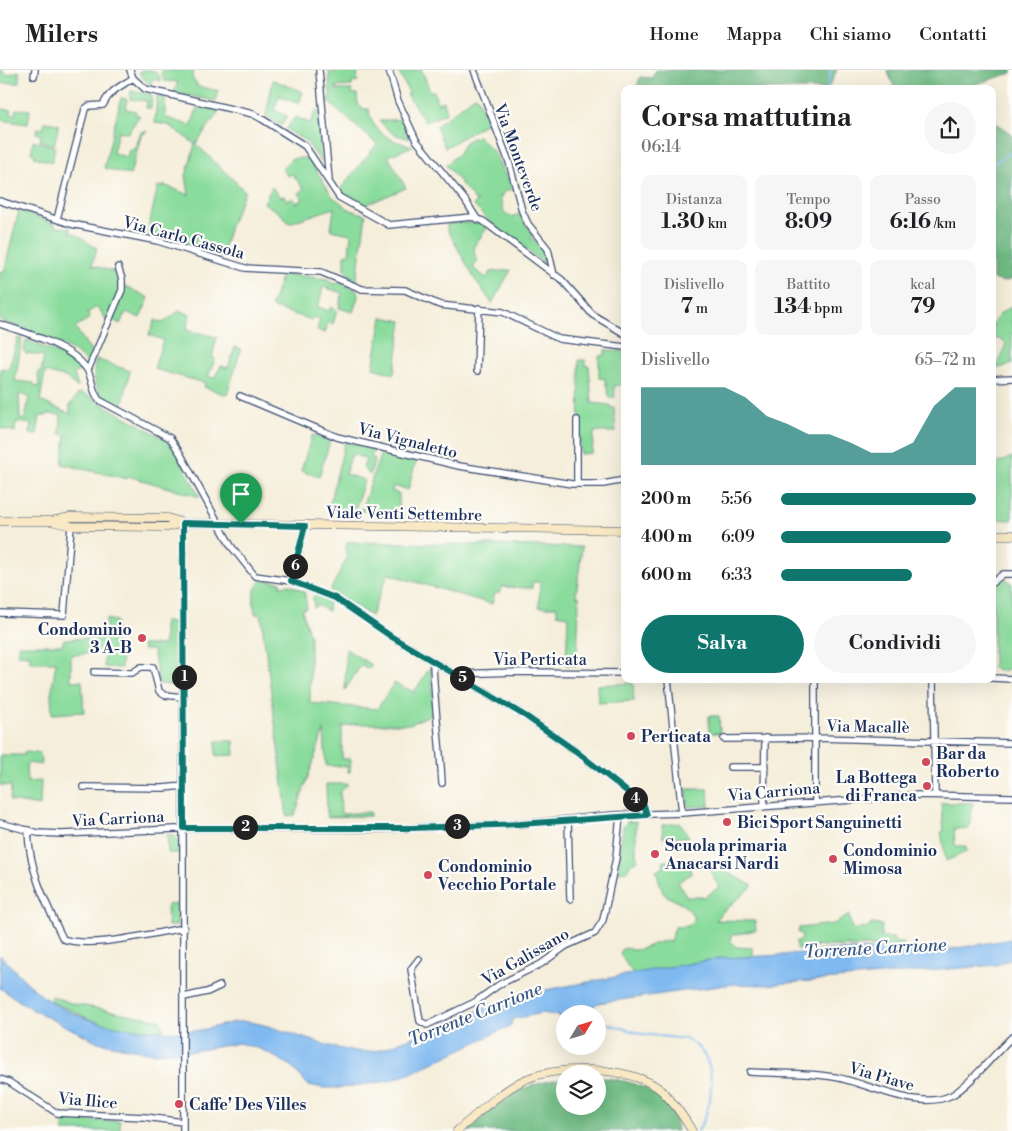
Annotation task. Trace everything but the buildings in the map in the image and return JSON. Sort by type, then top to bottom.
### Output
[{"type":"main road","name":"Viale Venti Settembre","points":[[0,521],[51,521],[70,517],[168,518],[183,523]]},
{"type":"main road","name":"Viale Venti Settembre","points":[[51,521],[71,526],[168,527],[183,523],[621,530]]},
{"type":"main road","points":[[996,535],[1012,535]]},
{"type":"main road","points":[[457,1131],[521,1082],[541,1075],[574,1070],[609,1071],[640,1078],[652,1084],[662,1091],[677,1108],[692,1131]]},
{"type":"street","points":[[130,70],[132,78],[146,89],[253,114],[262,119],[305,146],[338,196],[390,225],[472,217],[477,219]]},
{"type":"street","points":[[319,70],[329,184]]},
{"type":"street","points":[[389,70],[398,101],[416,140],[477,219],[569,287],[593,315],[621,332]]},
{"type":"street","name":"Via Monteverde","points":[[474,70],[509,162],[522,210],[528,224],[548,249],[554,275]]},
{"type":"street","points":[[57,219],[85,109],[89,106],[103,105],[106,96],[132,78]]},
{"type":"street","name":"Via Carlo Cassola","points":[[0,201],[57,219],[158,241],[245,268],[321,272],[362,289],[405,290],[440,305],[502,312],[559,339],[621,347]]},
{"type":"street","points":[[88,370],[122,290],[122,279],[118,266]]},
{"type":"street","points":[[477,371],[479,308]]},
{"type":"street","points":[[0,324],[67,351],[80,359],[88,370],[94,393],[99,400],[170,438],[236,555],[256,576],[291,581],[335,598],[433,662],[527,717],[577,752],[644,805],[647,815]]},
{"type":"street","points":[[996,379],[1012,378]]},
{"type":"street","name":"Via Vignaletto","points":[[240,396],[340,438],[459,466],[577,484],[603,484],[621,481]]},
{"type":"street","points":[[577,420],[577,484]]},
{"type":"street","points":[[183,523],[183,1131]]},
{"type":"street","points":[[0,613],[64,615],[71,526]]},
{"type":"street","points":[[291,581],[305,526]]},
{"type":"street","points":[[996,580],[1003,574],[1012,574]]},
{"type":"street","points":[[433,662],[437,739],[442,783]]},
{"type":"street","points":[[94,672],[132,673],[141,667],[153,667],[159,691],[164,695],[184,697]]},
{"type":"street","name":"Via Perticata","points":[[455,674],[519,672],[621,673]]},
{"type":"street","points":[[996,678],[1012,679]]},
{"type":"street","points":[[668,683],[682,813]]},
{"type":"street","points":[[815,683],[815,801]]},
{"type":"street","points":[[933,683],[935,795]]},
{"type":"street","points":[[764,807],[766,738]]},
{"type":"street","name":"Via Macallè","points":[[724,739],[815,738],[1012,743]]},
{"type":"street","points":[[730,767],[765,767]]},
{"type":"street","points":[[83,787],[163,788],[184,786]]},
{"type":"street","name":"Via Carriona","points":[[0,823],[38,833],[77,834],[184,828],[387,828],[568,821],[620,815],[764,807],[815,801],[935,795],[1012,797]]},
{"type":"street","name":"Via Galissano","points":[[419,959],[411,969],[412,982],[420,1021],[427,1025],[475,1002],[500,984],[542,964],[566,946],[595,933],[603,920],[616,858],[620,815]]},
{"type":"street","points":[[568,821],[570,899]]},
{"type":"street","points":[[28,830],[30,855],[36,880],[64,939],[74,942],[110,941],[184,928]]},
{"type":"street","points":[[184,997],[207,992],[220,986]]},
{"type":"street","name":"Via Piave","points":[[750,1072],[832,1076],[866,1084],[891,1094],[927,1101],[945,1098],[958,1091],[1012,1036]]},
{"type":"street","name":"Via Ilice","points":[[0,1079],[9,1082],[57,1113],[183,1122]]},
{"type":"green space","points":[[0,70],[3,70],[7,75],[19,71],[19,83],[2,83],[0,90]]},
{"type":"green space","points":[[142,70],[154,71],[161,81],[152,79],[151,87],[139,73]]},
{"type":"green space","points":[[163,70],[194,70],[192,79],[197,83],[196,86],[219,91],[216,101],[174,93],[178,82],[164,81],[161,73]]},
{"type":"green space","points":[[336,70],[358,70],[357,82],[352,82],[352,86],[336,87],[336,90],[352,90],[352,94],[357,94],[358,104],[363,109],[369,109],[373,124],[378,130],[391,139],[413,146],[388,156],[406,188],[363,206],[338,192],[377,144],[326,100],[330,98],[329,72],[335,73]]},
{"type":"green space","points":[[422,70],[430,91],[434,91],[437,103],[444,101],[447,113],[425,122],[407,94],[410,94],[398,71]]},
{"type":"green space","points":[[656,70],[837,70],[830,85],[637,85],[640,77],[652,78]]},
{"type":"green space","points":[[887,70],[1012,70],[1012,73],[974,85],[893,85]]},
{"type":"green space","points":[[273,80],[303,92],[299,104],[279,96],[274,110],[287,116],[281,126],[266,116]]},
{"type":"green space","points":[[131,91],[152,95],[151,108],[146,108],[147,101],[130,99]]},
{"type":"green space","points":[[476,95],[488,122],[445,148],[436,126]]},
{"type":"green space","points":[[157,96],[165,98],[165,117],[191,126],[198,106],[219,111],[196,144],[245,191],[230,226],[221,257],[179,241],[147,234],[158,186],[163,187],[164,185],[189,195],[186,176],[195,144],[168,125],[155,123]]},
{"type":"green space","points":[[121,98],[127,99],[126,109],[136,111],[135,115],[140,115],[128,133],[118,131],[113,153],[127,157],[129,150],[135,148],[141,132],[147,131],[141,136],[130,175],[104,168]]},
{"type":"green space","points":[[0,109],[11,110],[11,114],[15,115],[16,109],[30,110],[28,124],[0,120]]},
{"type":"green space","points":[[316,110],[319,111],[321,162],[307,142],[286,129],[295,117],[310,123]]},
{"type":"green space","points":[[402,119],[410,139],[393,134],[379,121]]},
{"type":"green space","points":[[45,122],[59,124],[54,145],[40,141],[41,135],[36,133],[37,128],[43,129]]},
{"type":"green space","points":[[996,124],[1012,134],[1012,279],[1004,282],[996,280]]},
{"type":"green space","points":[[478,136],[494,152],[507,179],[510,178],[512,189],[504,192],[500,198],[504,212],[511,217],[519,214],[533,235],[531,238],[543,252],[544,263],[491,223],[473,205],[478,201],[476,202],[446,165],[459,153],[466,141]]},
{"type":"green space","points":[[33,141],[55,147],[52,162],[34,157],[35,154],[31,153]]},
{"type":"green space","points":[[291,159],[309,159],[332,196],[350,210],[366,215],[356,284],[345,270],[345,255],[349,254],[351,234],[331,230],[334,208],[289,223],[281,214],[264,203],[272,187],[280,197],[284,196],[288,201],[293,198],[297,203],[303,199],[299,193],[304,189],[292,174],[288,176],[282,169]]},
{"type":"green space","points":[[19,210],[55,224],[55,227],[71,228],[70,232],[97,248],[92,265],[114,272],[119,277],[118,296],[107,321],[99,309],[95,308],[87,313],[90,318],[75,327],[92,353],[88,364],[59,344],[0,320],[0,271],[4,272]]},
{"type":"green space","points":[[480,223],[487,228],[474,246],[475,256],[478,260],[473,268],[486,278],[491,272],[511,270],[492,303],[474,278],[447,229],[447,225]]},
{"type":"green space","points":[[282,274],[328,279],[333,284],[340,283],[357,290],[358,297],[353,312],[339,308],[342,293],[323,287],[318,307],[329,311],[331,307],[337,310],[333,324],[328,323],[325,333],[317,330],[320,320],[314,317],[312,320],[271,307]]},
{"type":"green space","points":[[125,286],[149,298],[140,318],[126,312],[120,324],[113,320]]},
{"type":"green space","points":[[1012,308],[1012,364],[996,369],[1006,344],[1001,339],[996,339],[996,319],[1002,312]]},
{"type":"green space","points":[[179,311],[190,314],[186,330],[217,337],[212,357],[215,359],[208,377],[214,378],[221,366],[228,368],[235,347],[241,349],[227,395],[204,387],[205,383],[154,369],[163,340],[149,335],[155,320],[163,323]]},
{"type":"green space","points":[[382,317],[402,321],[394,374],[373,368]]},
{"type":"green space","points":[[18,338],[22,339],[15,381],[34,383],[34,386],[39,387],[38,372],[41,372],[44,356],[28,353],[27,355],[24,352],[26,340],[72,359],[82,370],[74,373],[78,388],[67,378],[45,372],[40,401],[70,414],[70,405],[79,393],[84,394],[165,439],[174,447],[200,497],[128,476],[127,479],[62,464],[66,435],[60,434],[61,415],[47,414],[47,416],[40,416],[37,435],[30,434],[31,424],[16,422],[15,432],[0,428],[0,369],[9,368]],"holes":[[[19,394],[29,397],[25,420],[20,419]]]},
{"type":"green space","points":[[605,350],[621,351],[621,385],[614,386],[615,397],[609,398],[605,379],[599,378],[599,356],[605,355]]},
{"type":"green space","points":[[96,359],[130,371],[122,407],[107,400],[98,390],[94,376]]},
{"type":"green space","points":[[579,360],[585,360],[586,366],[589,366],[592,403],[610,405],[611,408],[614,408],[616,432],[594,432],[592,453],[580,454]]},
{"type":"green space","points":[[312,435],[330,441],[319,477],[301,471]]},
{"type":"green space","points":[[345,442],[374,448],[371,457],[375,459],[370,475],[363,468],[366,459],[352,454],[345,474],[364,480],[355,510],[328,511]]},
{"type":"green space","points":[[382,450],[417,458],[408,490],[393,486],[392,491],[399,494],[399,511],[361,511]]},
{"type":"green space","points":[[1012,457],[1012,520],[996,519],[996,463]]},
{"type":"green space","points":[[347,542],[582,547],[576,596],[579,596],[577,666],[566,665],[568,616],[557,614],[557,607],[539,607],[540,582],[532,582],[532,588],[501,587],[500,593],[495,593],[492,604],[388,574],[371,616],[330,591],[348,556],[345,554]]},
{"type":"green space","points":[[1003,576],[1012,584],[1012,668],[1002,671],[996,669],[996,584]]},
{"type":"green space","points":[[263,580],[281,582],[280,586],[290,585],[304,591],[307,607],[302,610],[310,637],[310,703],[377,709],[394,683],[414,692],[431,666],[434,713],[410,724],[355,724],[342,727],[342,759],[351,759],[350,772],[348,772],[347,766],[326,766],[324,730],[295,815],[287,816],[261,614],[255,614],[255,591],[256,587]]},
{"type":"green space","points":[[317,594],[329,598],[328,611],[317,605],[314,608],[313,597]]},
{"type":"green space","points":[[106,619],[116,621],[116,653],[122,654],[121,668],[104,667],[104,652],[71,655],[71,681],[82,681],[84,712],[52,714],[51,695],[56,662],[30,662],[30,655],[18,654],[18,645],[62,645],[64,639],[101,638],[106,632]]},
{"type":"green space","points":[[164,622],[178,623],[179,686],[159,684],[153,650],[143,650],[142,645],[164,645]]},
{"type":"green space","points":[[346,649],[371,665],[369,669],[361,665],[345,690]]},
{"type":"green space","points":[[633,683],[634,701],[598,703],[597,685]]},
{"type":"green space","points":[[709,716],[719,716],[720,733],[709,733]]},
{"type":"green space","points":[[216,741],[234,741],[235,755],[216,756]]},
{"type":"green space","points":[[24,752],[40,753],[42,765],[28,763],[26,767],[27,782],[41,781],[40,806],[10,801],[11,786],[0,785],[0,755],[24,755]]},
{"type":"green space","points":[[326,784],[348,784],[340,792],[341,814],[370,812],[370,816],[327,817]]},
{"type":"green space","points":[[687,789],[708,789],[709,806],[688,807]]},
{"type":"green space","points":[[941,803],[973,803],[969,828],[954,829],[955,846],[966,846],[966,852],[946,861],[941,832],[944,831]]},
{"type":"green space","points":[[636,821],[636,854],[638,860],[630,864],[627,871],[618,872],[623,826],[627,822]]},
{"type":"green space","points":[[680,823],[689,837],[663,838],[662,825]]},
{"type":"green space","points":[[167,835],[173,835],[178,839],[178,853],[168,853]]},
{"type":"green space","points":[[689,860],[691,874],[678,882],[687,897],[705,897],[719,887],[710,871],[717,867],[753,886],[720,914],[716,920],[755,921],[756,930],[732,935],[730,940],[736,947],[753,948],[753,957],[721,958],[633,974],[620,954],[622,949],[634,950],[670,941],[675,927],[688,926],[694,920],[686,907],[663,893],[656,871],[664,867],[663,861]]},
{"type":"green space","points":[[177,904],[177,926],[168,926],[167,905]]},
{"type":"green space","points":[[849,915],[852,929],[870,927],[871,924],[882,925],[881,937],[893,938],[895,943],[903,942],[902,946],[821,946],[797,949],[796,941],[801,941],[802,934],[798,933],[799,928],[834,924]]},
{"type":"green space","points":[[51,996],[74,1004],[160,1020],[164,1030],[117,1028],[92,1020],[50,1001]]},
{"type":"green space","points":[[606,1079],[610,1079],[637,1085],[649,1090],[660,1098],[674,1118],[677,1131],[468,1131],[511,1095],[556,1080],[556,1115],[606,1115]]},
{"type":"green space","points":[[63,1120],[120,1121],[120,1131],[63,1131]]},
{"type":"water","name":"Torrente Carrione","points":[[1012,939],[1012,959],[996,965],[765,985],[734,984],[598,1003],[595,1005],[556,1005],[556,1015],[542,1013],[513,1019],[510,1026],[409,1074],[388,1081],[340,1088],[308,1085],[290,1065],[260,1049],[239,1043],[194,1051],[152,1053],[98,1042],[33,1010],[0,988],[0,955],[41,995],[57,1006],[93,1021],[151,1031],[198,1030],[235,1022],[250,1022],[335,1047],[369,1052],[383,1049],[514,996],[652,970],[721,958],[784,955],[825,950],[951,949]]},
{"type":"waterway","points":[[829,85],[831,70]]},
{"type":"waterway","points":[[996,162],[1012,152]]},
{"type":"waterway","points":[[606,1023],[642,1034],[686,1039],[697,1047],[705,1057],[711,1081],[708,1107],[698,1131]]},
{"type":"place","name":"Condominio 3 A-B","points":[[142,638]]},
{"type":"place","name":"Perticata","points":[[631,736]]},
{"type":"place","name":"Bar da Roberto","points":[[926,762]]},
{"type":"place","name":"La Bottega di Franca","points":[[927,786]]},
{"type":"place","name":"Bici Sport Sanguinetti","points":[[727,822]]},
{"type":"place","name":"Scuola primaria Anacarsi Nardi","points":[[655,854]]},
{"type":"place","name":"Condominio Mimosa","points":[[833,859]]},
{"type":"place","name":"Condominio Vecchio Portale","points":[[428,875]]},
{"type":"place","name":"Caffe' Des Villes","points":[[179,1104]]},
{"type":"route","points":[[183,523],[241,524],[305,526],[291,581],[309,586],[335,598],[392,637],[527,717],[577,752],[644,805],[647,815],[614,815],[568,821],[520,824],[412,828],[184,828],[183,523]]}]
